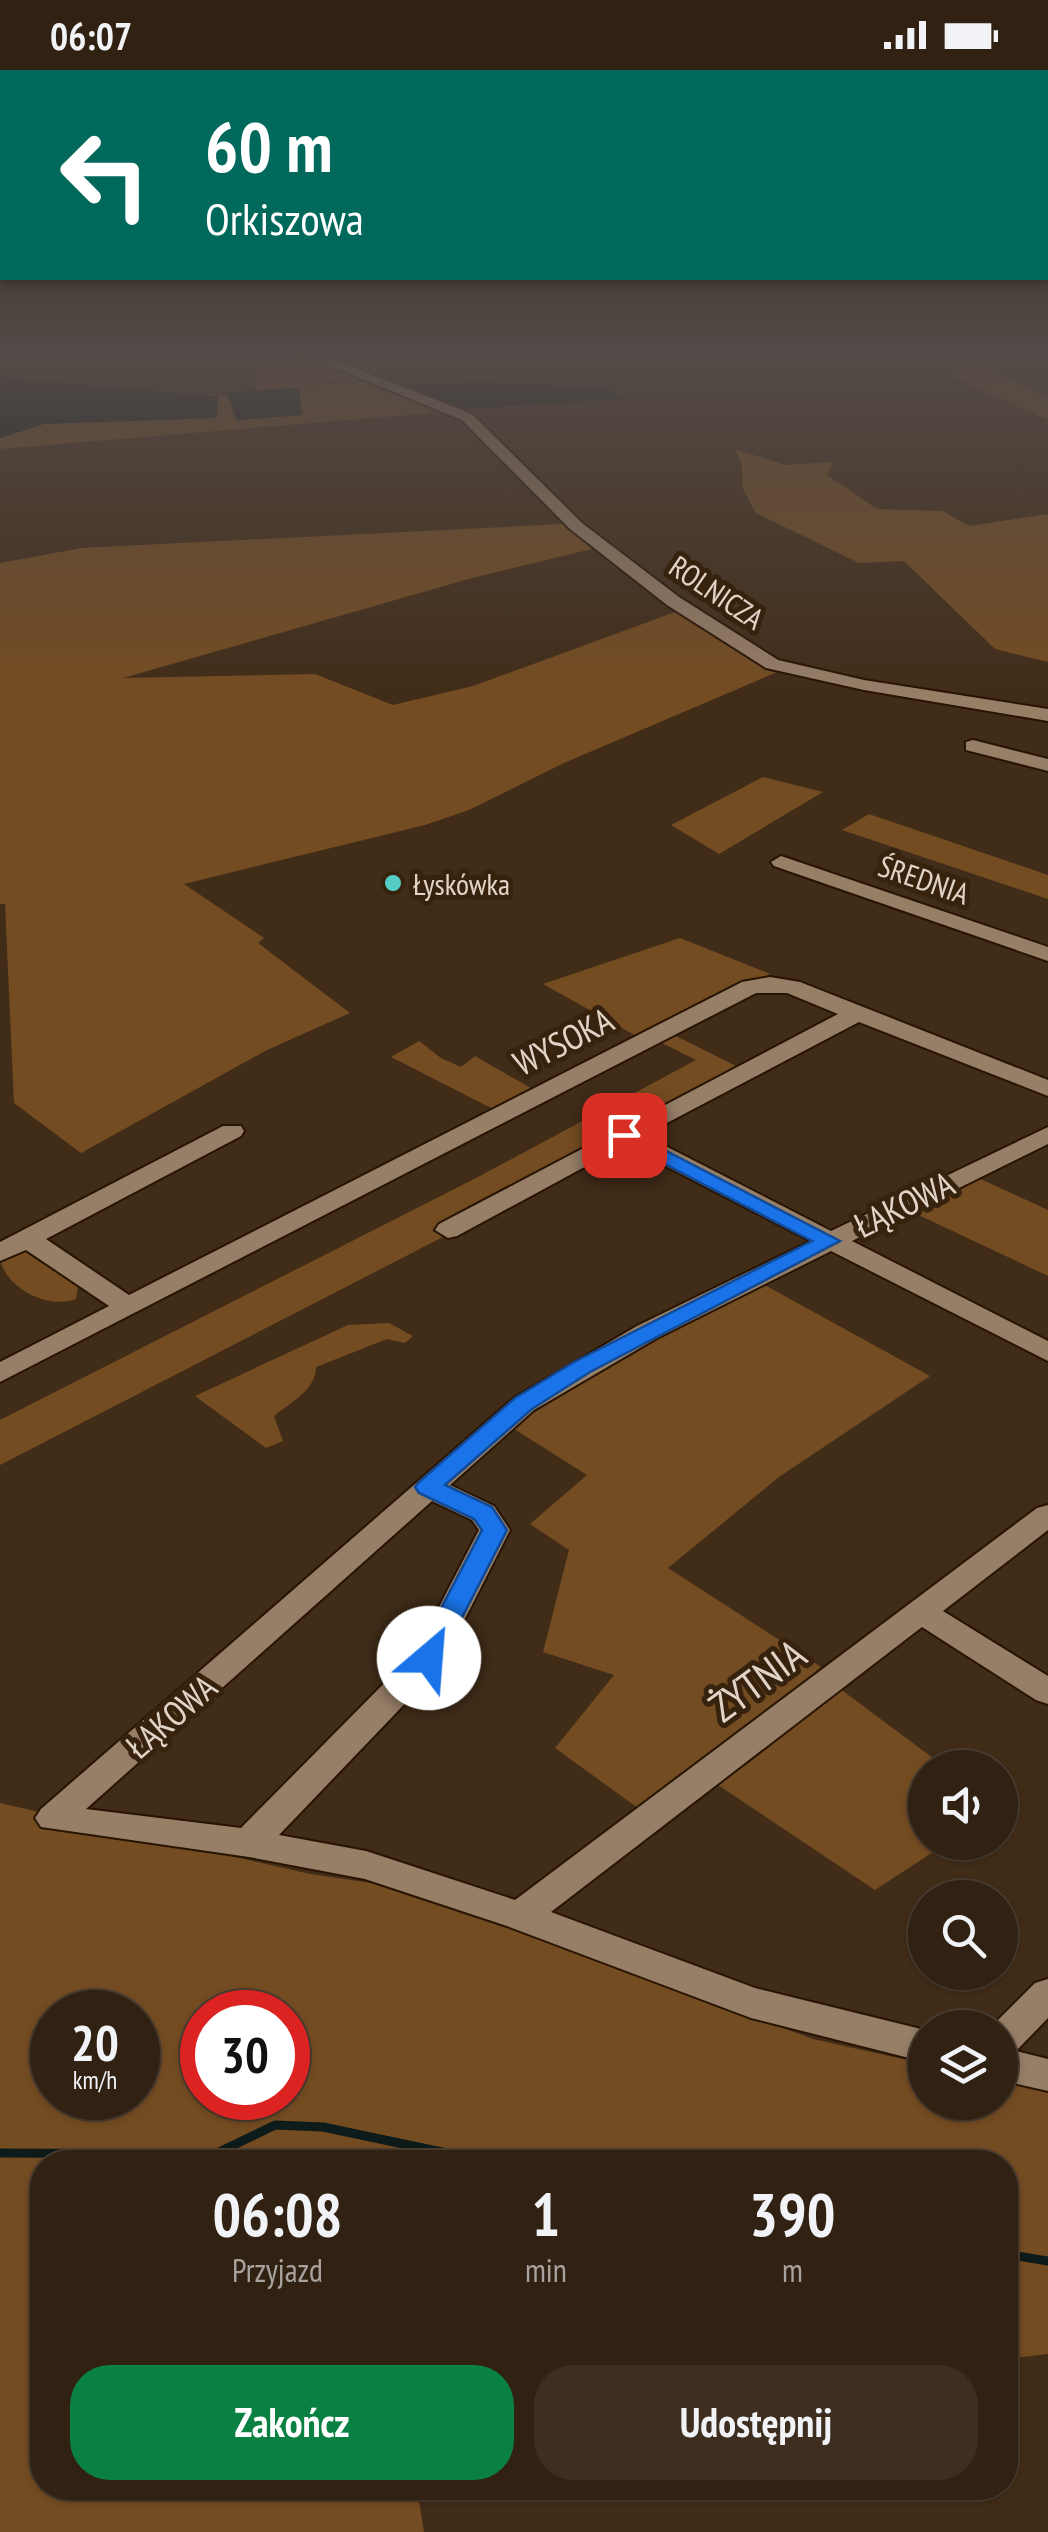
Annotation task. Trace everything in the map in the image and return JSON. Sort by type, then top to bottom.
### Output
[{"type":"street","name":"ROLNICZA","points":[[516,466],[576,526],[672,601],[772,664],[827,678],[1048,715]]},
{"type":"street","points":[[974,746],[1048,766]]},
{"type":"street","name":"ŚREDNIA","points":[[781,862],[1048,954]]},
{"type":"street","name":"WYSOKA","points":[[0,1373],[750,987],[792,986],[1048,1089]]},
{"type":"street","points":[[448,1230],[834,1023],[860,1014]]},
{"type":"street","points":[[0,1253],[232,1131]]},
{"type":"street","name":"ŁĄKOWA","points":[[908,2042],[751,2003],[520,1916],[366,1865],[249,1843],[53,1818],[524,1404],[582,1367],[1048,1134]]},
{"type":"street","points":[[624,1135],[1048,1352]]},
{"type":"street","points":[[28,1238],[128,1308]]},
{"type":"street","points":[[249,1843],[429,1658],[494,1530],[483,1513],[428,1487]]},
{"type":"street","name":"ŻYTNIA","points":[[520,1916],[1048,1516]]},
{"type":"street","points":[[924,1613],[1048,1692]]},
{"type":"street","points":[[1018,2024],[1048,1994]]},
{"type":"street","points":[[1018,2068],[1048,2075]]},
{"type":"shaded area","points":[[742,466],[831,466],[827,475],[877,509],[943,511],[969,526],[1048,514],[1048,662],[995,649],[904,561],[859,563],[756,513],[743,489]]},
{"type":"shaded area","points":[[564,524],[592,549],[472,578],[123,678],[315,674],[393,705],[473,686],[678,611],[756,664],[782,670],[564,763],[469,810],[425,825],[184,884],[264,938],[258,943],[350,1013],[267,1050],[81,1153],[14,1103],[5,904],[0,904],[0,563],[82,548]]},
{"type":"shaded area","points":[[763,777],[823,792],[719,854],[671,825]]},
{"type":"shaded area","points":[[869,814],[1048,875],[1048,899],[842,830]]},
{"type":"shaded area","points":[[680,938],[770,974],[638,1037],[543,984]]},
{"type":"shaded area","points":[[670,1033],[738,1067],[433,1229],[443,1237],[0,1465],[0,1420],[478,1177],[696,1060],[656,1040]]},
{"type":"shaded area","points":[[419,1041],[461,1067],[475,1056],[534,1090],[495,1110],[391,1057]]},
{"type":"shaded area","points":[[974,1176],[1048,1210],[1048,1276],[910,1211]]},
{"type":"shaded area","points":[[25,1251],[45,1258],[79,1280],[76,1299],[43,1299],[13,1282],[1,1263]]},
{"type":"shaded area","points":[[761,1283],[930,1376],[779,1477],[668,1568],[821,1667],[649,1816],[555,1748],[614,1675],[543,1652],[569,1550],[530,1524],[587,1475],[511,1427],[650,1340]]},
{"type":"shaded area","points":[[389,1323],[413,1336],[405,1343],[387,1339],[316,1367],[307,1389],[274,1416],[283,1441],[266,1448],[195,1396],[348,1325]]},
{"type":"shaded area","points":[[839,1688],[922,1750],[908,1750],[908,1860],[921,1860],[875,1890],[715,1783]]},
{"type":"shaded area","points":[[0,1803],[310,1874],[392,1886],[813,2039],[908,2060],[908,2120],[1018,2120],[1018,2085],[1048,2091],[1048,2354],[1018,2357],[1018,2150],[30,2150],[30,2500],[419,2500],[424,2532],[0,2532]]},
{"type":"waterway","points":[[223,2150],[275,2125],[323,2127],[432,2150]]},
{"type":"waterway","points":[[0,2153],[30,2153]]},
{"type":"waterway","points":[[1018,2256],[1048,2261]]},
{"type":"place","name":"Łyskówka","points":[[393,883]]},
{"type":"route","points":[[429,1658],[494,1530],[483,1513],[428,1487],[524,1404],[582,1367],[829,1241],[624,1135]]}]
